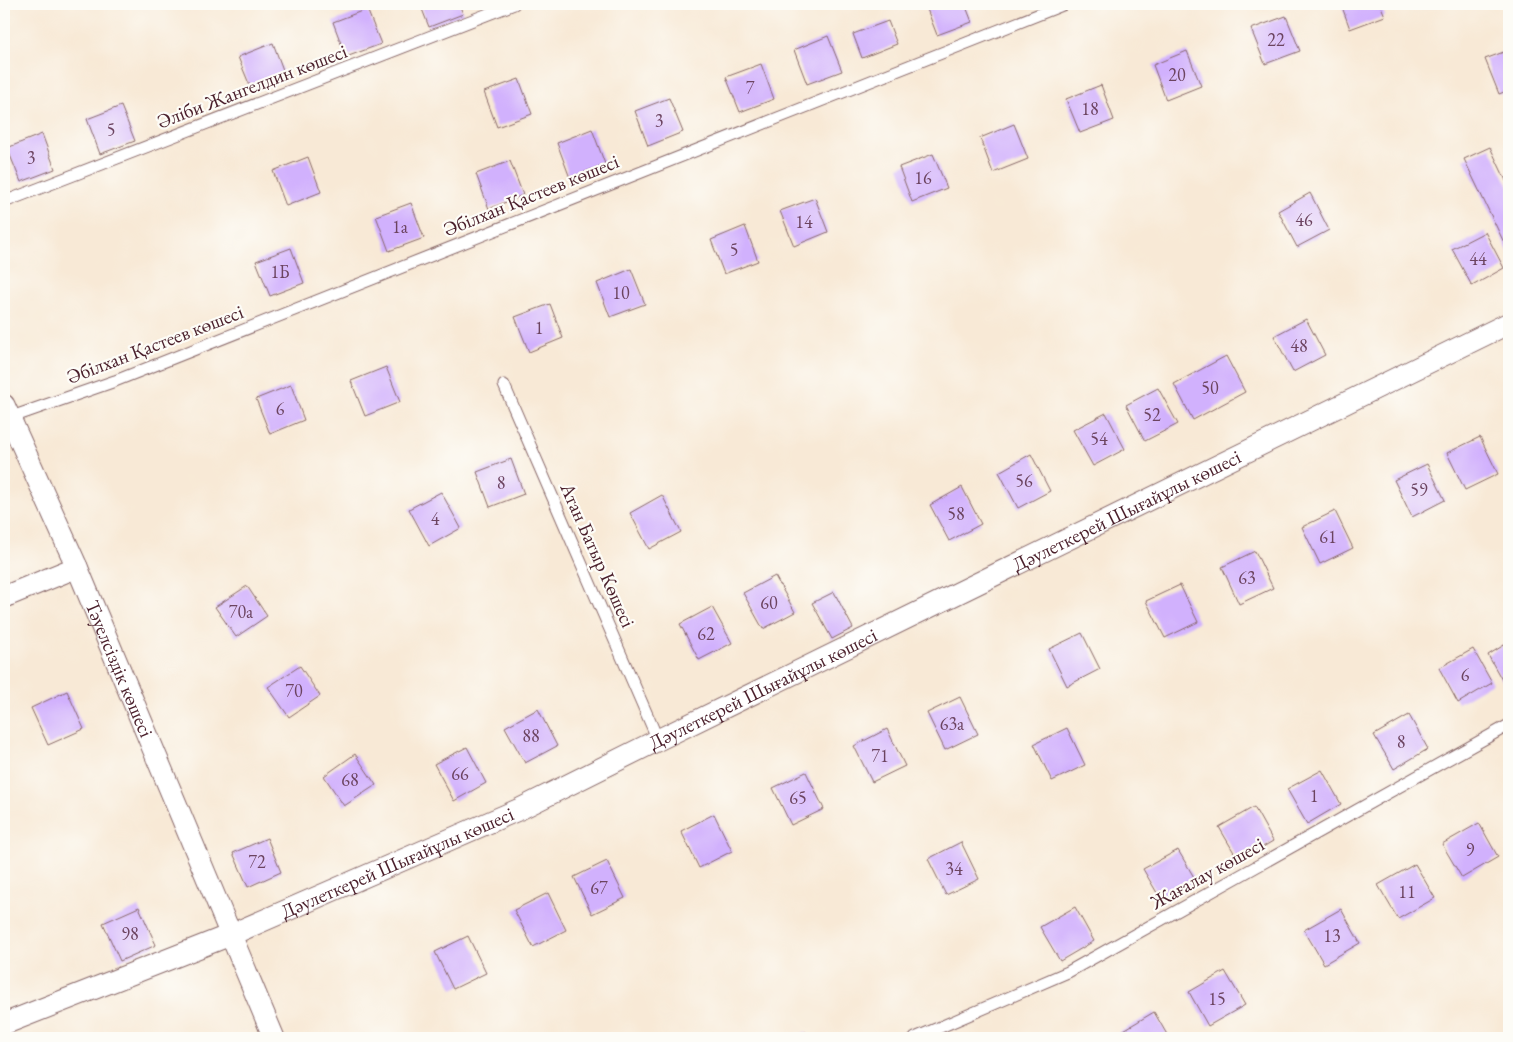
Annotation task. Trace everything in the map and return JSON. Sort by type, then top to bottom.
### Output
[{"type":"street","name":"Дәулеткерей Шығайұлы көшесі","points":[[4,1024],[230,935],[520,809],[1509,323]]},
{"type":"street","name":"Тәуелсіздік көшесі","points":[[6,414],[77,567],[274,1038]]},
{"type":"street","points":[[4,597],[77,567]]},
{"type":"lane","name":"Әліби Жангелдин көшесі","points":[[4,202],[514,4]]},
{"type":"lane","name":"Әбілхан Қастеев көшесі","points":[[6,414],[134,374],[1065,4]]},
{"type":"lane","name":"Атан Батыр Көшесі","points":[[504,385],[658,740]]},
{"type":"lane","name":"Жағалау көшесі","points":[[915,1038],[1068,972],[1509,725]]},
{"type":"building","points":[[420,4],[459,4],[463,14],[429,27]]},
{"type":"building","points":[[925,4],[965,4],[972,22],[937,35]]},
{"type":"building","points":[[1341,4],[1380,4],[1385,16],[1350,29]]},
{"type":"building","points":[[367,9],[381,44],[346,57],[333,22]]},
{"type":"building","points":[[1286,16],[1300,51],[1265,64],[1251,29]]},
{"type":"building","points":[[888,21],[897,44],[862,58],[853,34]]},
{"type":"building","points":[[828,36],[842,71],[807,84],[794,50]]},
{"type":"building","points":[[273,43],[286,78],[252,91],[238,57]]},
{"type":"building","points":[[1509,50],[1509,90],[1499,94],[1485,59]]},
{"type":"building","points":[[1187,51],[1201,86],[1166,100],[1153,65]]},
{"type":"building","points":[[761,64],[774,99],[740,112],[726,77]]},
{"type":"building","points":[[519,79],[532,114],[497,127],[484,92]]},
{"type":"building","points":[[1101,85],[1114,120],[1080,133],[1066,99]]},
{"type":"building","points":[[669,98],[683,132],[648,146],[635,111]]},
{"type":"building","points":[[121,106],[135,141],[100,154],[87,119]]},
{"type":"building","points":[[1014,124],[1028,159],[993,173],[980,138]]},
{"type":"building","points":[[592,129],[605,164],[570,178],[557,143]]},
{"type":"building","points":[[42,134],[55,169],[21,182],[7,148]]},
{"type":"building","points":[[1490,147],[1509,187],[1509,253],[1464,159]]},
{"type":"building","points":[[933,154],[947,188],[912,202],[899,167]]},
{"type":"building","points":[[308,157],[321,192],[286,206],[273,171]]},
{"type":"building","points":[[510,161],[523,195],[489,209],[476,174]]},
{"type":"building","points":[[1310,193],[1329,230],[1297,247],[1278,211]]},
{"type":"building","points":[[815,198],[828,232],[794,246],[780,211]]},
{"type":"building","points":[[411,203],[424,238],[389,251],[376,216]]},
{"type":"building","points":[[745,226],[758,261],[724,274],[711,240]]},
{"type":"building","points":[[1485,232],[1504,268],[1472,286],[1452,249]]},
{"type":"building","points":[[291,248],[304,283],[270,296],[256,261]]},
{"type":"building","points":[[631,269],[645,304],[610,317],[597,283]]},
{"type":"building","points":[[550,304],[563,338],[529,352],[515,317]]},
{"type":"building","points":[[1306,319],[1325,355],[1293,372],[1274,336]]},
{"type":"building","points":[[1226,356],[1245,392],[1193,420],[1174,384]]},
{"type":"building","points":[[386,367],[400,402],[365,416],[351,381]]},
{"type":"building","points":[[291,385],[304,420],[270,434],[256,399]]},
{"type":"building","points":[[1158,388],[1178,424],[1145,441],[1126,405]]},
{"type":"building","points":[[1106,413],[1125,449],[1093,466],[1073,430]]},
{"type":"building","points":[[1480,437],[1498,474],[1465,490],[1447,453]]},
{"type":"building","points":[[1031,454],[1050,491],[1018,508],[999,472]]},
{"type":"building","points":[[511,459],[524,494],[490,507],[477,472]]},
{"type":"building","points":[[1427,464],[1445,500],[1412,517],[1394,480]]},
{"type":"building","points":[[962,487],[981,524],[949,541],[930,505]]},
{"type":"building","points":[[441,492],[461,528],[429,546],[409,509]]},
{"type":"building","points":[[662,495],[681,532],[649,549],[630,513]]},
{"type":"building","points":[[1335,511],[1353,548],[1320,564],[1302,527]]},
{"type":"building","points":[[1255,551],[1273,588],[1239,604],[1222,567]]},
{"type":"building","points":[[775,576],[795,612],[763,629],[743,593]]},
{"type":"building","points":[[1180,585],[1198,622],[1165,638],[1146,601]]},
{"type":"building","points":[[247,586],[267,616],[236,637],[215,607]]},
{"type":"building","points":[[834,592],[853,628],[832,639],[812,603]]},
{"type":"building","points":[[712,607],[732,643],[699,660],[680,624]]},
{"type":"building","points":[[1082,633],[1100,669],[1067,686],[1049,649]]},
{"type":"building","points":[[1509,642],[1509,688],[1507,689],[1488,655]]},
{"type":"building","points":[[1473,649],[1492,683],[1458,703],[1439,668]]},
{"type":"building","points":[[300,666],[320,696],[289,717],[268,687]]},
{"type":"building","points":[[67,691],[84,729],[48,745],[31,708]]},
{"type":"building","points":[[960,697],[978,734],[945,750],[927,713]]},
{"type":"building","points":[[538,709],[557,746],[525,763],[505,727]]},
{"type":"building","points":[[1409,715],[1428,749],[1394,769],[1374,735]]},
{"type":"building","points":[[1067,728],[1085,765],[1052,781],[1034,744]]},
{"type":"building","points":[[887,729],[905,766],[872,782],[854,746]]},
{"type":"building","points":[[467,747],[486,783],[454,801],[434,764]]},
{"type":"building","points":[[355,754],[376,785],[344,806],[324,776]]},
{"type":"building","points":[[1322,770],[1341,804],[1307,824],[1287,789]]},
{"type":"building","points":[[806,772],[824,809],[791,825],[773,788]]},
{"type":"building","points":[[1254,807],[1273,841],[1239,861],[1219,827]]},
{"type":"building","points":[[714,814],[732,851],[699,868],[681,831]]},
{"type":"building","points":[[1479,823],[1498,857],[1462,878],[1442,844]]},
{"type":"building","points":[[267,838],[281,872],[248,887],[233,853]]},
{"type":"building","points":[[961,842],[979,879],[946,895],[928,859]]},
{"type":"building","points":[[1178,850],[1198,884],[1163,903],[1143,869]]},
{"type":"building","points":[[607,861],[625,898],[592,914],[574,877]]},
{"type":"building","points":[[1415,864],[1435,898],[1398,919],[1378,885]]},
{"type":"building","points":[[548,893],[566,930],[533,947],[514,910]]},
{"type":"building","points":[[139,907],[156,945],[120,961],[103,923]]},
{"type":"building","points":[[1075,907],[1094,941],[1060,961],[1040,927]]},
{"type":"building","points":[[1341,909],[1360,943],[1324,964],[1304,930]]},
{"type":"building","points":[[468,936],[486,973],[453,989],[435,952]]},
{"type":"building","points":[[1225,971],[1245,1005],[1208,1026],[1189,992]]},
{"type":"building","points":[[1154,1012],[1169,1038],[1120,1038],[1117,1034]]},
{"type":"building","points":[[806,1032],[808,1038],[789,1038]]}]
